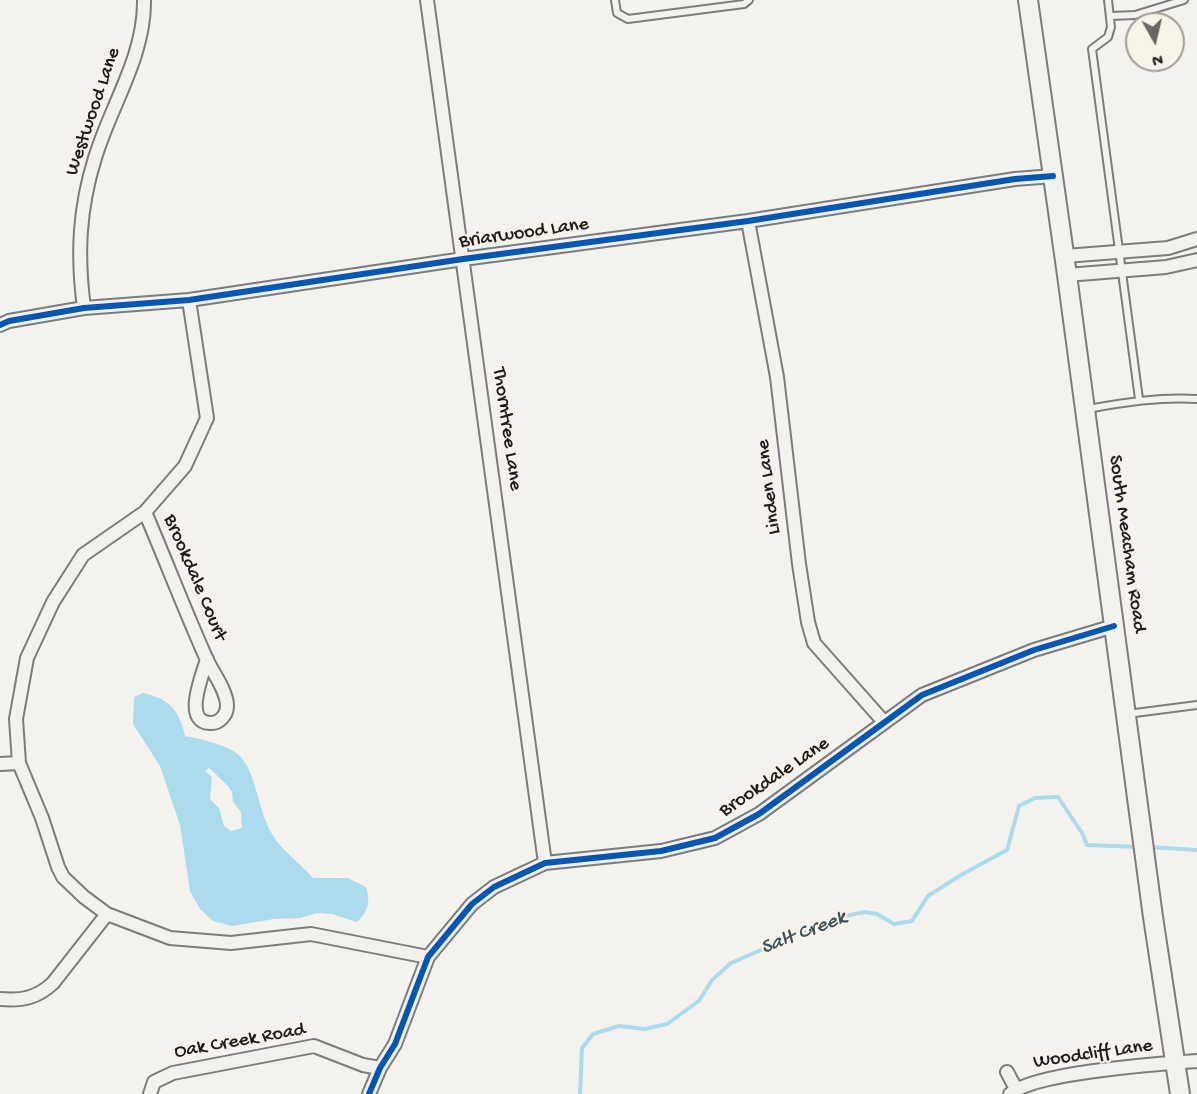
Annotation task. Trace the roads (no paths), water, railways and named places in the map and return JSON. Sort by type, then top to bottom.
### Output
[{"type":"main road","name":"South Meacham Road","points":[[1028,0],[1065,256],[1153,917],[1180,1094]]},
{"type":"street","name":"Westwood Lane","points":[[84,308],[79,271],[80,227],[94,158],[134,59],[144,18],[144,0]]},
{"type":"street","name":"Thorntree Lane","points":[[427,0],[544,863]]},
{"type":"street","name":"Briarwood Lane","points":[[0,325],[9,321],[84,308],[189,300],[463,259],[748,222],[1015,179],[1053,176]]},
{"type":"street","name":"Linden Lane","points":[[748,222],[777,377],[808,621],[814,643],[884,722]]},
{"type":"street","points":[[1065,256],[1168,248],[1197,239]]},
{"type":"street","points":[[1067,275],[1166,267],[1197,260]]},
{"type":"street","points":[[189,300],[207,418],[185,466],[145,512],[83,555],[53,602],[27,658],[16,719],[19,763],[63,877],[107,914],[170,938],[231,943],[311,933],[428,957]]},
{"type":"street","name":"Brookdale Court","points":[[145,512],[207,659],[226,698],[227,710],[221,720],[212,724],[198,717],[195,707],[207,659]]},
{"type":"street","name":"Brookdale Lane","points":[[369,1094],[380,1068],[399,1036],[428,957],[472,904],[494,887],[544,863],[662,851],[715,838],[759,814],[922,695],[1034,650],[1114,626]]},
{"type":"street","points":[[0,764],[19,763]]},
{"type":"street","points":[[0,999],[30,998],[45,990],[107,914]]},
{"type":"street","name":"Oak Creek Road","points":[[150,1094],[154,1082],[173,1073],[314,1047],[363,1065],[380,1068]]},
{"type":"street","name":"Woodcliff Lane","points":[[1007,1072],[1013,1091],[1032,1083],[1066,1075],[1197,1061]]},
{"type":"lane","points":[[615,0],[617,13],[628,19],[744,4],[749,0]]},
{"type":"lane","points":[[1108,0],[1111,27],[1108,37],[1092,49],[1139,399]]},
{"type":"lane","points":[[1110,16],[1136,15],[1184,0]]},
{"type":"lane","points":[[1085,409],[1139,399],[1168,397],[1197,399]]},
{"type":"lane","points":[[1126,715],[1197,705]]},
{"type":"water","points":[[143,693],[167,702],[180,719],[185,736],[222,746],[241,757],[251,774],[267,825],[286,851],[313,878],[348,878],[366,887],[368,906],[357,922],[332,914],[317,913],[300,918],[274,919],[232,926],[213,921],[200,909],[190,891],[180,825],[160,766],[133,724],[134,697]],"holes":[[[209,768],[232,792],[233,802],[241,812],[242,828],[231,831],[224,826],[219,808],[210,799],[212,777],[205,771]]]},
{"type":"waterway","name":"Salt Creek","points":[[580,1094],[582,1048],[593,1034],[619,1026],[645,1029],[667,1024],[699,1001],[712,980],[731,963],[835,918],[865,912],[877,914],[894,924],[912,921],[928,896],[1007,850],[1019,806],[1035,798],[1058,797],[1082,833],[1087,845],[1140,847]]},
{"type":"waterway","name":"Salt Creek","points":[[1150,847],[1197,850]]}]
